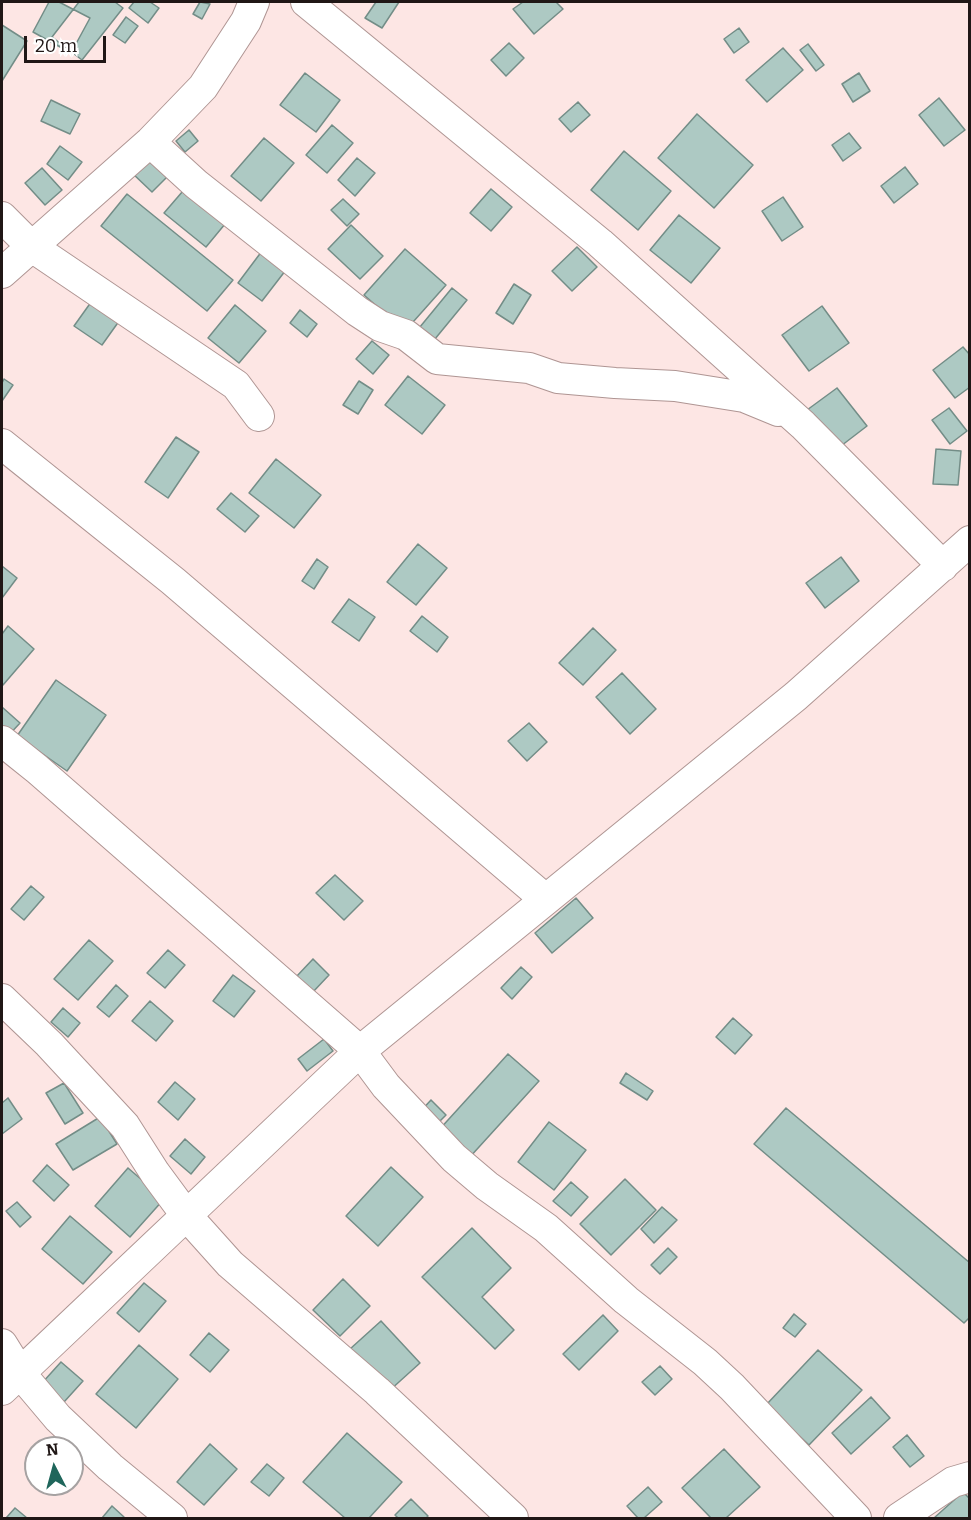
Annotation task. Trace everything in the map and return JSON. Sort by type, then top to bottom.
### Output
[{"type":"street","points":[[2,273],[150,142],[203,87],[246,21],[254,2]]},
{"type":"street","points":[[306,2],[600,243],[803,425],[944,566]]},
{"type":"street","points":[[150,142],[196,184],[357,311],[380,326],[406,335],[437,359],[529,368],[558,378],[615,384],[675,386],[744,397],[776,410],[803,425]]},
{"type":"street","points":[[2,217],[32,247],[236,385],[259,416]]},
{"type":"street","points":[[2,444],[173,581],[546,899]]},
{"type":"street","points":[[11,1382],[360,1051],[796,696],[944,566],[969,541]]},
{"type":"street","points":[[2,741],[360,1051],[386,1086],[454,1158],[487,1186],[546,1228],[626,1299],[705,1362],[732,1387],[856,1518]]},
{"type":"street","points":[[2,999],[49,1044],[125,1126],[155,1173],[186,1215],[230,1264],[376,1391],[513,1518]]},
{"type":"street","points":[[2,1344],[11,1382],[58,1418],[137,1490],[172,1518]]},
{"type":"street","points":[[899,1518],[953,1482],[969,1476]]},
{"type":"building","points":[[49,2],[59,2],[90,18],[71,53],[33,32]]},
{"type":"building","points":[[79,2],[115,2],[123,8],[82,60],[52,37]]},
{"type":"building","points":[[134,2],[150,2],[159,8],[148,23],[129,8]]},
{"type":"building","points":[[200,2],[210,4],[202,19],[193,14]]},
{"type":"building","points":[[376,2],[399,2],[382,28],[365,18]]},
{"type":"building","points":[[523,2],[556,2],[563,9],[534,34],[513,9]]},
{"type":"building","points":[[126,17],[138,26],[125,43],[113,35]]},
{"type":"building","points":[[2,25],[27,41],[2,81]]},
{"type":"building","points":[[739,28],[749,42],[734,53],[724,39]]},
{"type":"building","points":[[509,43],[524,58],[506,76],[491,60]]},
{"type":"building","points":[[808,44],[824,65],[816,71],[800,50]]},
{"type":"building","points":[[783,48],[803,70],[767,102],[746,80]]},
{"type":"building","points":[[305,73],[340,100],[316,132],[280,105]]},
{"type":"building","points":[[859,73],[870,91],[853,102],[842,84]]},
{"type":"building","points":[[939,98],[965,130],[944,146],[919,115]]},
{"type":"building","points":[[51,100],[80,114],[70,134],[41,121]]},
{"type":"building","points":[[578,102],[590,115],[571,132],[559,119]]},
{"type":"building","points":[[697,114],[753,165],[714,208],[658,158]]},
{"type":"building","points":[[332,125],[353,143],[327,173],[306,155]]},
{"type":"building","points":[[189,130],[198,141],[185,152],[176,141]]},
{"type":"building","points":[[849,133],[861,148],[843,161],[832,145]]},
{"type":"building","points":[[264,138],[294,163],[261,201],[231,176]]},
{"type":"building","points":[[60,146],[82,162],[68,180],[47,164]]},
{"type":"building","points":[[152,150],[174,170],[152,192],[131,172]]},
{"type":"building","points":[[624,151],[671,191],[638,230],[591,190]]},
{"type":"building","points":[[357,158],[375,173],[355,196],[338,180]]},
{"type":"building","points":[[905,167],[918,184],[894,203],[881,186]]},
{"type":"building","points":[[42,168],[62,190],[45,205],[25,183]]},
{"type":"building","points":[[189,184],[230,218],[206,247],[164,213]]},
{"type":"building","points":[[491,189],[512,207],[491,231],[470,213]]},
{"type":"building","points":[[127,194],[233,280],[207,311],[101,226]]},
{"type":"building","points":[[783,197],[803,227],[782,241],[762,211]]},
{"type":"building","points":[[343,199],[359,214],[347,226],[331,210]]},
{"type":"building","points":[[679,215],[720,248],[691,283],[650,250]]},
{"type":"building","points":[[351,225],[383,256],[360,279],[328,249]]},
{"type":"building","points":[[265,247],[289,266],[262,301],[238,283]]},
{"type":"building","points":[[577,247],[597,267],[572,291],[552,271]]},
{"type":"building","points":[[405,249],[446,285],[405,331],[364,295]]},
{"type":"building","points":[[514,284],[531,295],[513,324],[496,313]]},
{"type":"building","points":[[452,288],[467,300],[430,345],[415,333]]},
{"type":"building","points":[[94,298],[122,317],[102,345],[74,326]]},
{"type":"building","points":[[235,305],[266,331],[239,363],[208,338]]},
{"type":"building","points":[[822,306],[849,343],[809,371],[782,335]]},
{"type":"building","points":[[300,310],[317,324],[307,337],[290,323]]},
{"type":"building","points":[[372,341],[389,355],[373,374],[356,359]]},
{"type":"building","points":[[963,347],[970,355],[970,387],[955,398],[933,370]]},
{"type":"building","points":[[408,376],[445,405],[422,434],[385,405]]},
{"type":"building","points":[[4,379],[13,385],[2,401],[2,383]]},
{"type":"building","points":[[359,381],[373,390],[358,414],[343,405]]},
{"type":"building","points":[[837,388],[867,426],[837,449],[807,410]]},
{"type":"building","points":[[949,408],[967,431],[950,444],[932,420]]},
{"type":"building","points":[[176,437],[199,452],[168,498],[145,482]]},
{"type":"building","points":[[936,449],[961,451],[958,485],[933,484]]},
{"type":"building","points":[[276,459],[321,495],[294,528],[249,493]]},
{"type":"building","points":[[231,493],[259,516],[245,532],[217,509]]},
{"type":"building","points":[[418,544],[447,568],[416,605],[387,582]]},
{"type":"building","points":[[841,557],[859,581],[825,608],[806,583]]},
{"type":"building","points":[[317,559],[328,567],[314,589],[302,581]]},
{"type":"building","points":[[2,566],[17,578],[2,598]]},
{"type":"building","points":[[349,599],[375,617],[359,641],[332,622]]},
{"type":"building","points":[[422,616],[448,637],[437,652],[410,631]]},
{"type":"building","points":[[8,626],[34,649],[3,685],[2,634]]},
{"type":"building","points":[[593,628],[616,650],[583,685],[559,663]]},
{"type":"building","points":[[622,673],[656,709],[630,734],[596,697]]},
{"type":"building","points":[[56,680],[106,715],[67,771],[17,736]]},
{"type":"building","points":[[2,707],[20,723],[7,737],[2,733]]},
{"type":"building","points":[[529,723],[547,742],[527,761],[508,741]]},
{"type":"building","points":[[335,875],[363,901],[344,920],[316,893]]},
{"type":"building","points":[[31,886],[44,897],[24,920],[11,909]]},
{"type":"building","points":[[576,898],[593,918],[552,953],[535,933]]},
{"type":"building","points":[[89,940],[113,961],[78,1000],[54,979]]},
{"type":"building","points":[[168,950],[185,965],[165,988],[147,973]]},
{"type":"building","points":[[313,959],[329,975],[312,993],[296,977]]},
{"type":"building","points":[[521,967],[532,977],[512,999],[501,988]]},
{"type":"building","points":[[233,975],[255,991],[234,1017],[213,1001]]},
{"type":"building","points":[[116,985],[128,996],[109,1017],[97,1007]]},
{"type":"building","points":[[150,1001],[173,1021],[156,1041],[132,1021]]},
{"type":"building","points":[[63,1008],[80,1023],[68,1037],[51,1022]]},
{"type":"building","points":[[733,1018],[752,1035],[735,1054],[716,1037]]},
{"type":"building","points":[[324,1039],[333,1051],[307,1071],[298,1059]]},
{"type":"building","points":[[508,1054],[539,1081],[469,1158],[438,1131]]},
{"type":"building","points":[[626,1073],[653,1091],[647,1100],[620,1083]]},
{"type":"building","points":[[175,1082],[195,1099],[178,1120],[158,1102]]},
{"type":"building","points":[[64,1083],[83,1113],[65,1124],[46,1093]]},
{"type":"building","points":[[8,1098],[22,1119],[2,1134],[2,1103]]},
{"type":"building","points":[[431,1100],[446,1115],[432,1129],[417,1115]]},
{"type":"building","points":[[786,1108],[970,1263],[970,1317],[964,1323],[754,1144]]},
{"type":"building","points":[[100,1117],[117,1144],[73,1170],[56,1144]]},
{"type":"building","points":[[549,1122],[586,1150],[554,1190],[518,1162]]},
{"type":"building","points":[[185,1139],[205,1157],[191,1174],[170,1156]]},
{"type":"building","points":[[47,1165],[69,1185],[54,1201],[33,1181]]},
{"type":"building","points":[[391,1167],[423,1197],[378,1246],[346,1216]]},
{"type":"building","points":[[128,1168],[164,1199],[130,1237],[95,1206]]},
{"type":"building","points":[[625,1179],[656,1210],[611,1255],[580,1224]]},
{"type":"building","points":[[571,1182],[588,1197],[571,1216],[553,1201]]},
{"type":"building","points":[[17,1202],[31,1217],[20,1227],[6,1211]]},
{"type":"building","points":[[662,1207],[677,1220],[654,1243],[641,1229]]},
{"type":"building","points":[[70,1216],[112,1252],[83,1284],[42,1249]]},
{"type":"building","points":[[472,1228],[511,1268],[482,1297],[514,1330],[495,1349],[422,1277]]},
{"type":"building","points":[[668,1248],[677,1257],[660,1274],[651,1265]]},
{"type":"building","points":[[343,1279],[370,1306],[340,1336],[313,1310]]},
{"type":"building","points":[[144,1283],[166,1301],[139,1332],[117,1313]]},
{"type":"building","points":[[794,1314],[806,1324],[795,1337],[783,1328]]},
{"type":"building","points":[[603,1315],[618,1331],[579,1370],[563,1354]]},
{"type":"building","points":[[381,1321],[420,1363],[389,1391],[350,1349]]},
{"type":"building","points":[[209,1333],[229,1350],[210,1372],[190,1355]]},
{"type":"building","points":[[139,1345],[178,1379],[136,1428],[96,1394]]},
{"type":"building","points":[[818,1350],[862,1390],[809,1445],[766,1405]]},
{"type":"building","points":[[61,1362],[83,1381],[64,1402],[42,1383]]},
{"type":"building","points":[[660,1366],[672,1379],[655,1395],[642,1382]]},
{"type":"building","points":[[871,1397],[890,1418],[851,1454],[832,1433]]},
{"type":"building","points":[[347,1433],[402,1482],[369,1518],[345,1518],[303,1482]]},
{"type":"building","points":[[907,1435],[924,1456],[910,1467],[893,1447]]},
{"type":"building","points":[[210,1444],[237,1469],[204,1505],[177,1482]]},
{"type":"building","points":[[724,1449],[760,1487],[726,1518],[711,1518],[682,1488]]},
{"type":"building","points":[[267,1464],[284,1478],[269,1496],[251,1482]]},
{"type":"building","points":[[648,1487],[662,1502],[644,1518],[638,1518],[627,1506]]},
{"type":"building","points":[[963,1492],[970,1499],[970,1518],[934,1518]]},
{"type":"building","points":[[411,1499],[428,1516],[426,1518],[398,1518],[395,1515]]},
{"type":"building","points":[[112,1506],[124,1517],[123,1518],[102,1518]]},
{"type":"building","points":[[15,1508],[27,1518],[6,1518]]}]
